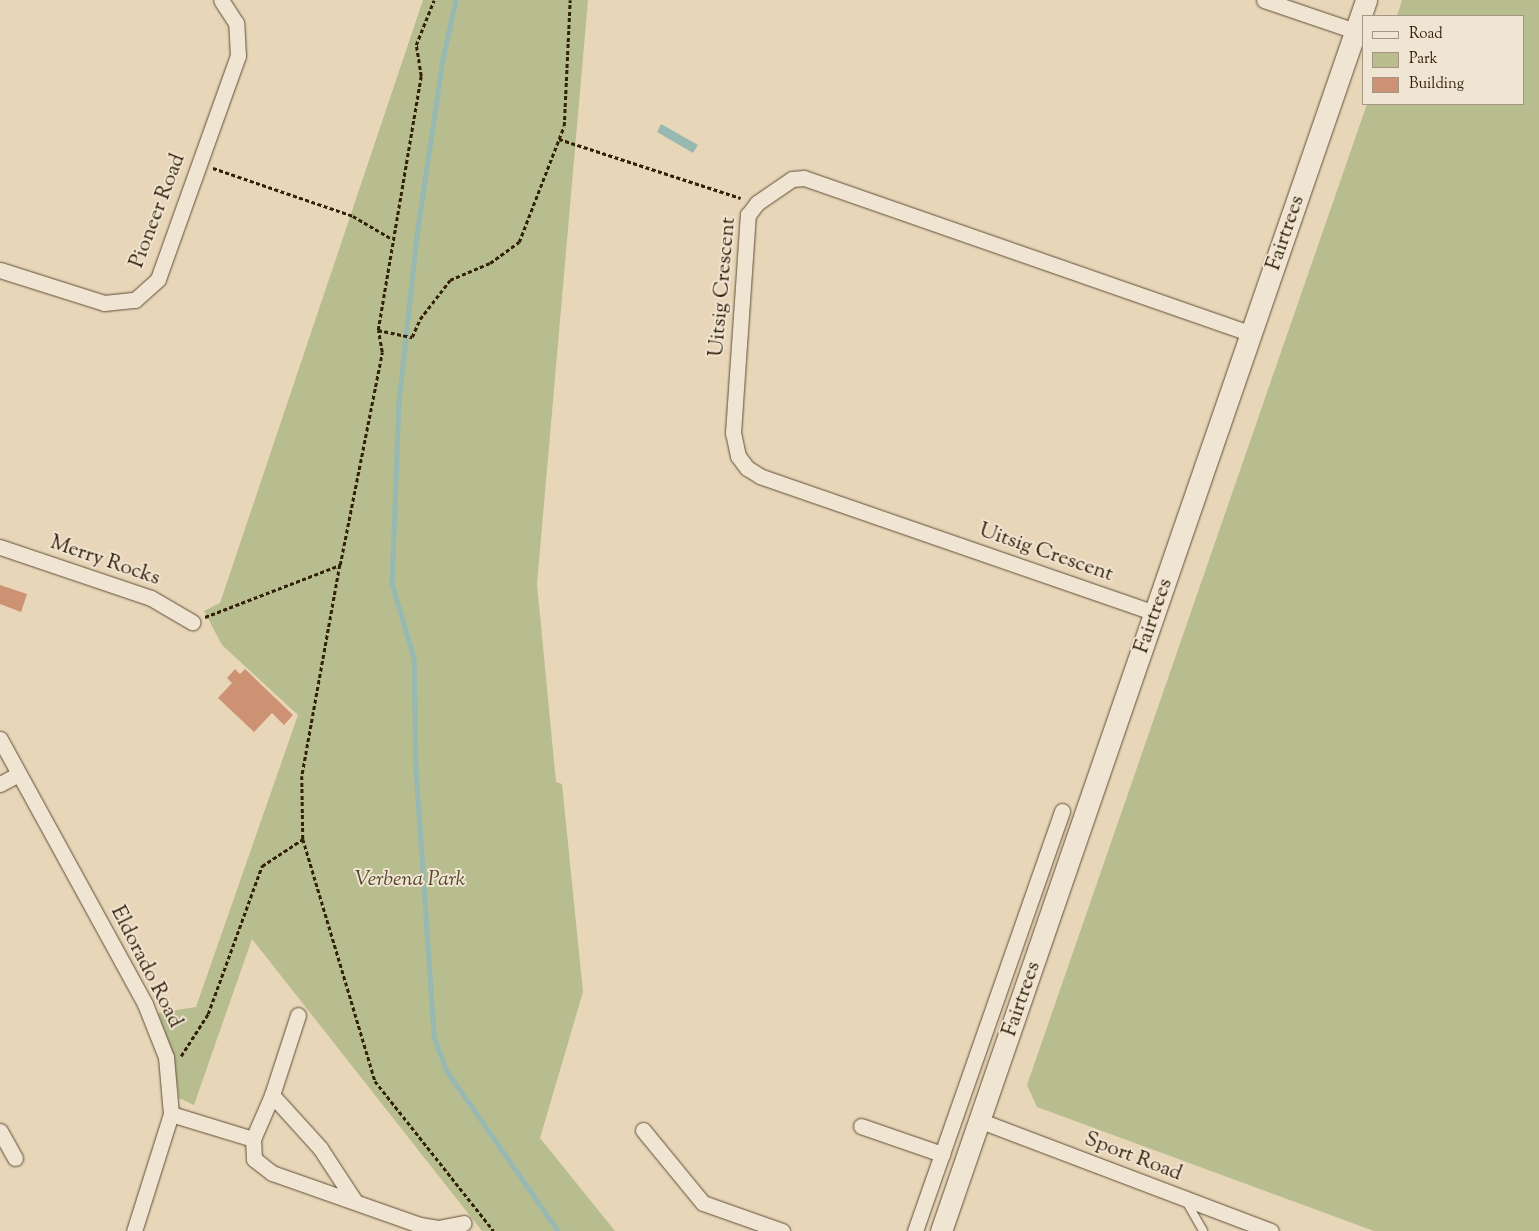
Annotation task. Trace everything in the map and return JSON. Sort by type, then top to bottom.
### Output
[{"type":"main road","name":"Fairtrees","points":[[941,1231],[981,1121],[1366,0]]},
{"type":"street","name":"Pioneer Road","points":[[0,270],[88,300],[121,304],[135,300],[158,279],[238,56],[236,23],[221,0]]},
{"type":"street","points":[[1264,0],[1355,31]]},
{"type":"street","name":"Uitsig Crescent","points":[[1155,614],[760,476],[747,468],[738,456],[734,434],[747,220],[753,206],[792,179],[804,178],[1252,334]]},
{"type":"street","name":"Merry Rocks","points":[[0,547],[151,598],[192,622]]},
{"type":"street","name":"Eldorado Road","points":[[0,739],[151,1017],[169,1074],[170,1114],[134,1231]]},
{"type":"street","points":[[0,784],[19,774]]},
{"type":"street","points":[[915,1231],[1062,810]]},
{"type":"street","points":[[1025,917],[1048,924]]},
{"type":"street","points":[[298,1015],[272,1096],[253,1139],[254,1159],[265,1170],[429,1227],[464,1223]]},
{"type":"street","points":[[272,1096],[320,1148],[354,1200]]},
{"type":"street","points":[[170,1114],[253,1139]]},
{"type":"street","name":"Sport Road","points":[[981,1121],[1186,1201],[1271,1231]]},
{"type":"street","points":[[861,1126],[942,1154]]},
{"type":"street","points":[[643,1130],[703,1203],[782,1231]]},
{"type":"street","points":[[0,1131],[14,1158]]},
{"type":"lane","points":[[1186,1201],[1203,1231]]},
{"type":"path","points":[[434,0],[416,45],[421,76],[378,330],[382,352],[340,565],[302,776],[303,839],[375,1081],[494,1231]]},
{"type":"path","points":[[378,330],[412,337],[420,318],[450,280],[468,274],[490,263],[519,242],[559,139],[570,56],[570,0]]},
{"type":"path","points":[[559,139],[700,183],[753,206]]},
{"type":"path","points":[[200,164],[353,216],[392,239]]},
{"type":"path","points":[[192,622],[340,565]]},
{"type":"path","points":[[169,1074],[208,1014],[262,866],[303,839]]},
{"type":"green space","name":"Verbena Park","points":[[423,0],[588,0],[537,584],[556,782],[562,784],[583,992],[540,1138],[615,1231],[482,1231],[252,939],[194,1105],[179,1098],[173,1054],[158,1013],[196,1007],[298,715],[222,645],[204,611],[220,603]]},
{"type":"green space","points":[[1402,0],[1539,0],[1539,1231],[1374,1231],[1037,1107],[1027,1085],[1367,105],[1524,105],[1524,15],[1397,15]]},
{"type":"water","points":[[661,124],[698,145],[693,153],[657,132]]},
{"type":"building","points":[[0,585],[27,594],[21,612],[0,604]]},
{"type":"building","points":[[235,669],[240,674],[245,669],[293,715],[284,725],[272,713],[254,732],[218,698],[232,683],[227,678]]},
{"type":"waterway","points":[[456,0],[443,59],[417,236],[399,402],[392,583],[414,658],[416,769],[434,1036],[447,1071],[558,1231]]}]
